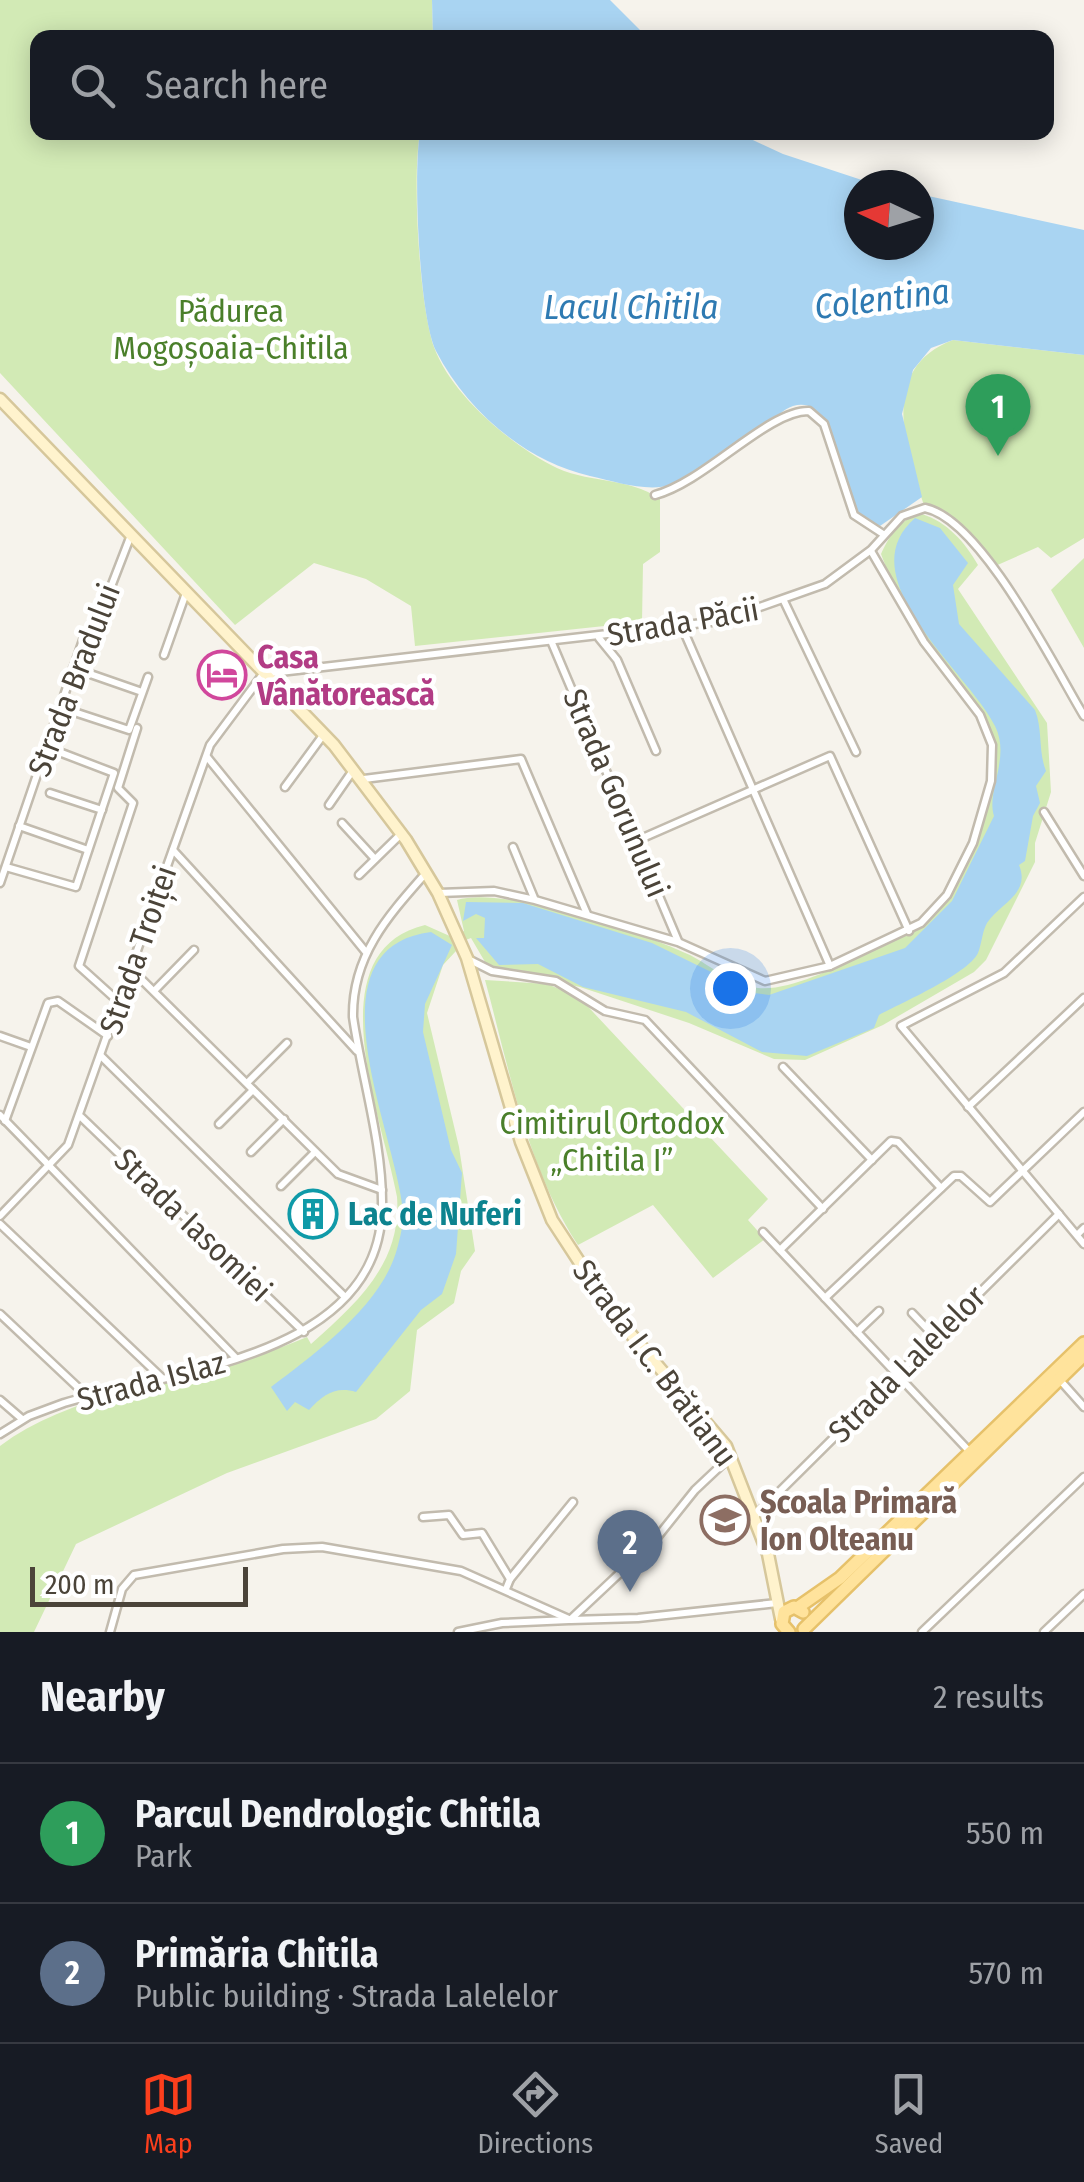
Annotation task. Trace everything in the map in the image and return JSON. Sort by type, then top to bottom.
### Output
[{"type":"main road","name":"Strada I.C. Brătianu","points":[[0,399],[324,734],[364,779],[401,833],[438,893],[467,958],[521,1142],[552,1220],[612,1312],[696,1406],[731,1456],[756,1515],[782,1627]]},
{"type":"main road","points":[[782,1627],[787,1610],[826,1591],[1084,1343]]},
{"type":"main road","points":[[802,1630],[1084,1355]]},
{"type":"main road","name":"Strada I.C. Brătianu","points":[[775,1586],[796,1608]]},
{"type":"main road","points":[[796,1608],[806,1616],[802,1630]]},
{"type":"street","points":[[655,495],[700,476],[794,412],[809,410],[824,424],[854,514],[883,534]]},
{"type":"street","name":"Strada Păcii","points":[[263,674],[720,622],[825,584],[913,510],[938,510],[982,552],[1084,716]]},
{"type":"street","name":"Strada Bradului","points":[[0,883],[72,668],[131,535]]},
{"type":"street","points":[[438,893],[494,892],[535,900],[678,942],[765,981],[830,966],[909,931],[931,914],[961,872],[991,781],[992,745],[980,715],[924,642],[870,550]]},
{"type":"street","points":[[164,655],[186,593]]},
{"type":"street","points":[[784,601],[856,752]]},
{"type":"street","points":[[682,627],[830,966]]},
{"type":"street","points":[[598,638],[617,660],[656,751]]},
{"type":"street","points":[[246,656],[250,640]]},
{"type":"street","name":"Strada Gorunului","points":[[552,644],[678,942]]},
{"type":"street","points":[[72,668],[142,692]]},
{"type":"street","name":"Strada Troiței","points":[[0,1216],[68,1145],[82,1117],[206,756],[218,730],[263,674]]},
{"type":"street","points":[[59,707],[130,730],[148,676]]},
{"type":"street","points":[[120,1002],[80,966],[133,803],[118,788],[137,728]]},
{"type":"street","points":[[285,787],[324,734]]},
{"type":"street","points":[[6,867],[75,889],[102,810],[114,770],[46,747]]},
{"type":"street","points":[[206,756],[365,951]]},
{"type":"street","points":[[638,840],[826,756],[833,758],[909,931]]},
{"type":"street","points":[[364,779],[517,758],[527,766],[587,914]]},
{"type":"street","points":[[329,805],[355,768]]},
{"type":"street","points":[[50,793],[102,810]]},
{"type":"street","points":[[1044,812],[1084,876]]},
{"type":"street","points":[[342,823],[375,859]]},
{"type":"street","points":[[19,826],[88,850]]},
{"type":"street","points":[[359,875],[401,833]]},
{"type":"street","points":[[513,846],[535,900]]},
{"type":"street","points":[[172,850],[358,1052]]},
{"type":"street","points":[[304,1332],[344,1296],[377,1242],[382,1190],[358,1052],[354,991],[365,951],[426,873]]},
{"type":"street","points":[[1084,897],[1004,973],[901,1026],[1084,1244]]},
{"type":"street","points":[[154,991],[194,950]]},
{"type":"street","points":[[467,958],[492,971],[556,981],[605,1011],[645,1020],[823,1209]]},
{"type":"street","points":[[131,969],[343,1178],[382,1190]]},
{"type":"street","points":[[968,1106],[1084,998]]},
{"type":"street","points":[[108,1036],[51,1001],[2,1118],[236,1359]]},
{"type":"street","points":[[0,1036],[31,1046]]},
{"type":"street","points":[[247,1083],[287,1043]]},
{"type":"street","points":[[102,1056],[344,1296]]},
{"type":"street","points":[[784,1068],[872,1160]]},
{"type":"street","points":[[219,1124],[254,1090]]},
{"type":"street","points":[[825,1298],[960,1175],[990,1202],[1084,1112]]},
{"type":"street","name":"Strada Iasomiei","points":[[82,1117],[304,1332]]},
{"type":"street","points":[[251,1152],[284,1120]]},
{"type":"street","points":[[780,1250],[896,1140],[942,1188]]},
{"type":"street","points":[[281,1186],[316,1152]]},
{"type":"street","name":"Strada Lalelelor","points":[[756,1515],[1059,1214]]},
{"type":"street","points":[[0,1224],[162,1378]]},
{"type":"street","points":[[1077,1235],[1084,1228]]},
{"type":"street","points":[[763,1232],[971,1453]]},
{"type":"street","points":[[857,1332],[880,1311]]},
{"type":"street","points":[[0,1314],[87,1396]]},
{"type":"street","points":[[912,1314],[934,1336]]},
{"type":"street","name":"Strada Islaz","points":[[0,1434],[22,1419],[87,1396],[236,1359],[304,1332]]},
{"type":"street","points":[[1059,1380],[1084,1407]]},
{"type":"street","points":[[0,1400],[22,1419]]},
{"type":"street","points":[[571,1620],[655,1540],[694,1490],[731,1456]]},
{"type":"street","points":[[922,1632],[1084,1477]]},
{"type":"street","points":[[506,1589],[573,1502]]},
{"type":"street","points":[[423,1517],[449,1516],[463,1535],[482,1533],[510,1579]]},
{"type":"street","points":[[110,1632],[122,1589],[134,1576],[283,1549],[322,1547],[387,1555],[461,1571],[571,1620]]},
{"type":"street","points":[[1044,1632],[1084,1594]]},
{"type":"street","points":[[458,1632],[546,1621],[638,1618],[778,1603]]},
{"type":"street","points":[[546,1621],[548,1608]]},
{"type":"green space","name":"Pădurea Mogoșoaia-Chitila","points":[[0,0],[432,0],[433,30],[30,30],[30,140],[419,140],[418,240],[424,301],[442,365],[483,415],[534,455],[564,471],[634,487],[660,499],[660,552],[643,564],[642,622],[415,646],[411,606],[366,579],[314,563],[235,625],[0,373]]},
{"type":"green space","points":[[953,340],[1084,355],[1084,538],[1051,558],[1038,547],[993,567],[950,518],[925,508],[905,436],[906,390],[914,370],[929,353]]},
{"type":"green space","points":[[922,514],[954,534],[978,565],[958,589],[1047,723],[1051,792],[1035,843],[1035,862],[986,960],[974,972],[883,1025],[805,1060],[774,1059],[689,1023],[580,987],[488,967],[471,938],[455,944],[456,951],[443,965],[427,1013],[459,1147],[475,1251],[461,1271],[454,1303],[417,1330],[410,1391],[376,1419],[227,1473],[76,1544],[34,1632],[0,1632],[0,1446],[69,1409],[108,1396],[230,1363],[307,1337],[311,1344],[360,1297],[384,1262],[397,1221],[397,1197],[370,1084],[364,1002],[372,968],[391,941],[425,925],[452,937],[464,931],[457,900],[506,899],[609,924],[690,955],[740,983],[770,988],[810,978],[891,942],[918,925],[940,902],[978,828],[993,765],[980,718],[915,626],[881,554],[897,528]]},
{"type":"green space","points":[[1084,558],[1084,648],[1051,590]]},
{"type":"green space","name":"Cimitirul Ortodox „Chitila I”","points":[[485,980],[547,984],[579,997],[768,1199],[748,1220],[765,1239],[713,1278],[653,1205],[578,1245],[532,1151]]},
{"type":"water","points":[[432,0],[610,0],[640,30],[433,30]]},
{"type":"water","name":"Lacul Chitila","points":[[419,140],[753,140],[844,174],[844,260],[934,260],[934,197],[1084,230],[1084,355],[953,340],[931,348],[913,370],[902,414],[922,497],[880,526],[861,520],[825,420],[803,405],[786,409],[723,459],[672,485],[631,485],[590,476],[543,459],[500,430],[464,394],[436,351],[425,308],[417,179]]},
{"type":"water","points":[[915,518],[940,528],[968,563],[953,585],[959,624],[1035,710],[1046,771],[1036,786],[1040,803],[1033,816],[1025,861],[1019,865],[1022,875],[1018,891],[987,923],[972,961],[948,979],[879,1015],[874,1028],[807,1056],[762,1052],[686,1012],[583,987],[538,964],[499,965],[476,938],[484,938],[485,918],[476,914],[463,921],[466,902],[523,903],[652,943],[754,993],[769,995],[905,948],[952,901],[994,816],[999,738],[981,704],[919,625],[903,596],[895,568],[898,542]]},
{"type":"water","points":[[431,932],[452,945],[425,1004],[423,1032],[451,1150],[462,1173],[456,1254],[442,1294],[421,1310],[356,1392],[330,1393],[309,1410],[295,1402],[287,1411],[271,1387],[327,1343],[362,1308],[389,1270],[397,1249],[403,1212],[376,1095],[365,1008],[372,972],[393,946]]},
{"type":"place","name":"Parcul Dendrologic Chitila","points":[[998,456]]},
{"type":"place","name":"Casa Vânătorească","points":[[222,675]]},
{"type":"place","name":"Lac de Nuferi","points":[[313,1214]]},
{"type":"place","name":"Școala Primară Ion Olteanu","points":[[725,1520]]},
{"type":"place","name":"Primăria Chitila","points":[[630,1592]]},
{"type":"water label","name":"Colentina","points":[[882,299]]}]
